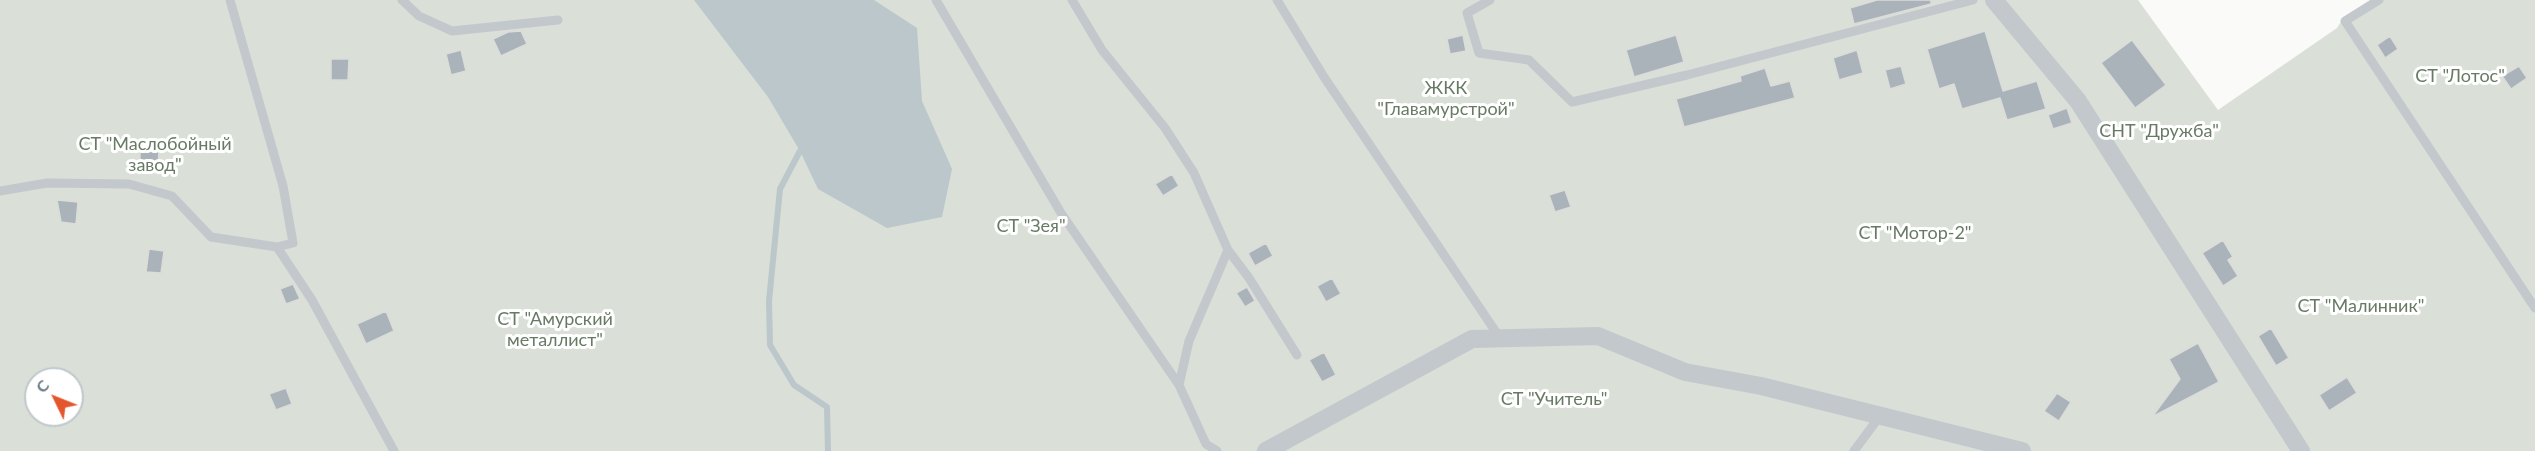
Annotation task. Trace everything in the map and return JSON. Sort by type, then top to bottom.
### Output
[{"type":"street","points":[[1994,0],[2078,101],[2301,451]]},
{"type":"street","points":[[1266,451],[1472,339],[1598,336],[1685,372],[1761,386],[2022,451]]},
{"type":"lane","points":[[0,191],[47,183],[129,183],[172,196],[211,237],[277,247],[293,243],[283,186],[230,0]]},
{"type":"lane","points":[[402,0],[419,16],[452,31],[558,20]]},
{"type":"lane","points":[[936,0],[1060,213],[1179,385],[1206,444],[1216,451]]},
{"type":"lane","points":[[1072,0],[1102,50],[1165,128],[1194,173],[1228,250],[1250,278],[1298,355]]},
{"type":"lane","points":[[1277,0],[1324,77],[1500,339]]},
{"type":"lane","points":[[1490,0],[1467,13],[1479,53],[1529,60],[1572,102],[1687,75],[1972,0]]},
{"type":"lane","points":[[2379,0],[2345,21],[2535,309]]},
{"type":"lane","points":[[277,247],[312,300],[394,451]]},
{"type":"lane","points":[[1179,385],[1189,341],[1228,250]]},
{"type":"lane","points":[[1854,451],[1880,416]]},
{"type":"green space","points":[[0,0],[2138,0],[2218,110],[2337,28],[2344,17],[2370,0],[2535,0],[2535,451],[0,451]]},
{"type":"shaded area","points":[[694,0],[874,0],[917,28],[922,101],[952,169],[942,217],[887,228],[818,189],[800,151],[768,97]]},
{"type":"building","points":[[1877,0],[1931,0],[1931,4],[1854,24],[1850,8]]},
{"type":"building","points":[[521,31],[527,44],[501,56],[493,39],[508,32]]},
{"type":"building","points":[[1985,31],[2003,91],[2037,81],[2046,109],[2007,120],[2000,98],[1962,109],[1954,84],[1939,89],[1927,49]]},
{"type":"building","points":[[1463,35],[1466,51],[1450,54],[1447,39]]},
{"type":"building","points":[[1676,35],[1684,62],[1634,77],[1626,50]]},
{"type":"building","points":[[2390,36],[2398,49],[2385,58],[2377,45]]},
{"type":"building","points":[[2132,40],[2166,85],[2135,108],[2101,63]]},
{"type":"building","points":[[461,50],[466,71],[451,75],[446,54]]},
{"type":"building","points":[[1857,50],[1863,73],[1839,80],[1833,58]]},
{"type":"building","points":[[331,59],[349,59],[348,80],[331,80]]},
{"type":"building","points":[[1901,66],[1906,84],[1890,89],[1885,70]]},
{"type":"building","points":[[2519,66],[2527,78],[2511,89],[2502,76]]},
{"type":"building","points":[[1765,68],[1771,86],[1790,81],[1795,98],[1684,127],[1676,99],[1741,81],[1740,76]]},
{"type":"building","points":[[2067,108],[2072,123],[2053,129],[2048,115]]},
{"type":"building","points":[[140,148],[159,149],[158,169],[140,169]]},
{"type":"building","points":[[1172,174],[1179,186],[1163,196],[1155,184]]},
{"type":"building","points":[[1565,190],[1571,207],[1555,212],[1549,195]]},
{"type":"building","points":[[57,200],[78,202],[76,224],[61,222]]},
{"type":"building","points":[[2223,240],[2233,257],[2228,260],[2238,276],[2223,286],[2202,253]]},
{"type":"building","points":[[1266,243],[1273,256],[1255,266],[1248,253]]},
{"type":"building","points":[[149,249],[164,251],[161,273],[146,272]]},
{"type":"building","points":[[1332,278],[1341,294],[1326,302],[1317,286]]},
{"type":"building","points":[[293,284],[300,299],[286,304],[280,289]]},
{"type":"building","points":[[1247,287],[1255,301],[1245,307],[1236,293]]},
{"type":"building","points":[[386,311],[394,331],[366,344],[357,324]]},
{"type":"building","points":[[2271,328],[2289,358],[2276,366],[2258,336]]},
{"type":"building","points":[[2198,343],[2219,382],[2152,417],[2180,379],[2169,359]]},
{"type":"building","points":[[1324,352],[1336,375],[1322,382],[1309,360]]},
{"type":"building","points":[[2347,377],[2357,393],[2329,411],[2319,395]]},
{"type":"building","points":[[286,388],[292,404],[276,410],[269,394]]},
{"type":"building","points":[[2057,393],[2071,402],[2059,421],[2044,411]]},
{"type":"waterway","points":[[800,151],[780,189],[769,301],[770,345],[794,385],[827,407],[828,451]]},
{"type":"park label","name":"СТ \"Лотос\"","points":[[2460,76]]},
{"type":"park label","name":"ЖКК \"Главамурстрой\"","points":[[1446,98]]},
{"type":"park label","name":"СНТ \"Дружба\"","points":[[2159,131]]},
{"type":"park label","name":"СТ \"Маслобойный завод\"","points":[[155,154]]},
{"type":"park label","name":"СТ \"Зея\"","points":[[1031,226]]},
{"type":"park label","name":"СТ \"Мотор-2\"","points":[[1915,233]]},
{"type":"park label","name":"СТ \"Малинник\"","points":[[2361,306]]},
{"type":"park label","name":"СТ \"Амурский металлист\"","points":[[555,329]]},
{"type":"park label","name":"СТ \"Учитель\"","points":[[1554,399]]}]
